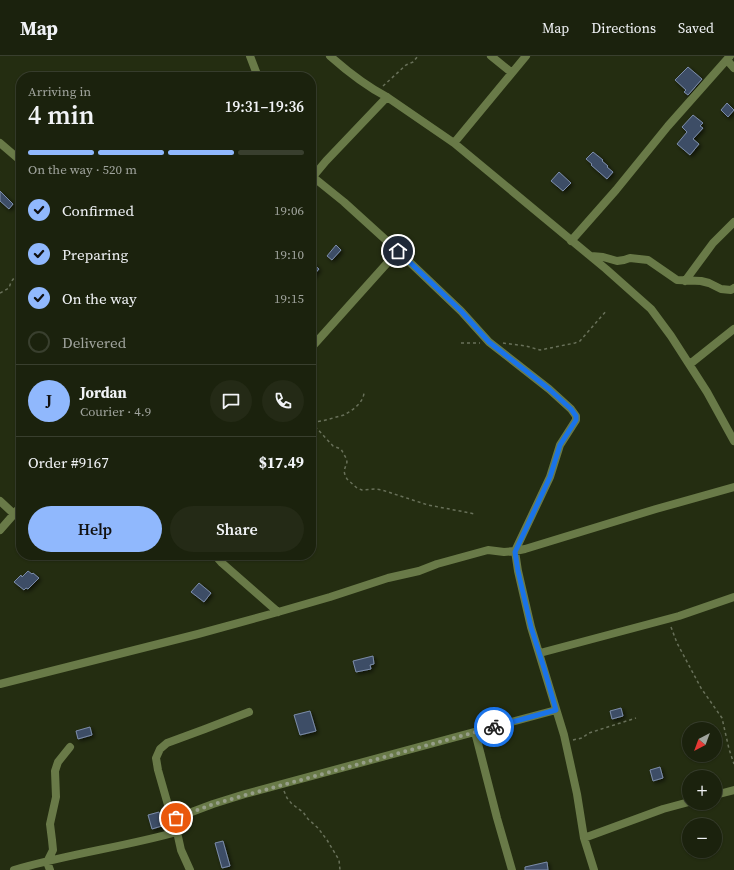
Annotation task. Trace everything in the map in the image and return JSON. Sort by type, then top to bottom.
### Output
[{"type":"street","points":[[250,56],[256,72]]},
{"type":"street","points":[[330,56],[357,78],[378,92],[387,96],[454,143],[606,268],[651,309],[690,364],[734,441]]},
{"type":"street","points":[[491,56],[512,73]]},
{"type":"street","points":[[454,143],[526,56]]},
{"type":"street","points":[[571,240],[616,190],[668,126],[728,58],[734,68]]},
{"type":"street","points":[[316,173],[387,96]]},
{"type":"street","points":[[0,143],[16,157]]},
{"type":"street","points":[[316,181],[344,202],[398,251],[461,311],[489,342],[549,389],[571,409],[576,418],[558,448],[550,477],[515,552],[531,627],[566,741],[584,838],[594,870]]},
{"type":"street","points":[[685,281],[713,243],[734,222]]},
{"type":"street","points":[[316,342],[398,251]]},
{"type":"street","points":[[591,256],[603,257],[617,261],[630,258],[648,260],[675,279],[685,281],[701,281],[726,290],[731,290],[734,288]]},
{"type":"street","points":[[690,364],[734,330]]},
{"type":"street","points":[[0,684],[198,634],[330,597],[388,578],[420,571],[437,564],[488,550],[515,552],[734,487]]},
{"type":"street","points":[[0,501],[14,514]]},
{"type":"street","points":[[0,530],[16,512]]},
{"type":"street","points":[[219,560],[278,612]]},
{"type":"street","points":[[540,653],[668,618],[734,597]]},
{"type":"street","points":[[190,870],[181,850],[177,832],[180,823],[189,813],[239,796],[556,710]]},
{"type":"street","points":[[180,823],[168,805],[158,770],[156,758],[160,749],[167,743],[250,712]]},
{"type":"street","points":[[475,732],[512,870]]},
{"type":"street","points":[[49,866],[53,850],[50,824],[56,797],[54,771],[58,762],[70,747]]},
{"type":"street","points":[[722,793],[734,790]]},
{"type":"street","points":[[584,838],[663,809],[682,804]]},
{"type":"street","points":[[14,870],[49,866],[71,856],[177,832]]},
{"type":"path","points":[[378,92],[399,71],[419,56]]},
{"type":"path","points":[[0,293],[9,288],[16,276]]},
{"type":"path","points":[[504,343],[526,346],[540,350],[575,343],[580,341],[607,310]]},
{"type":"path","points":[[462,344],[489,342]]},
{"type":"path","points":[[316,422],[347,414],[359,404],[362,400],[364,392]]},
{"type":"path","points":[[316,427],[333,446],[341,449],[347,462],[344,471],[346,479],[357,488],[362,490],[382,490],[428,505],[475,514]]},
{"type":"path","points":[[668,618],[677,643],[701,688],[722,718],[734,764]]},
{"type":"path","points":[[566,741],[582,738],[588,733],[636,718]]},
{"type":"path","points":[[282,784],[287,798],[292,804],[303,812],[327,840],[339,860],[340,870]]},
{"type":"building","points":[[688,67],[702,79],[688,95],[684,92],[686,90],[675,80]]},
{"type":"building","points":[[727,103],[734,110],[728,117],[721,110]]},
{"type":"building","points":[[693,115],[703,123],[700,126],[703,128],[693,139],[699,144],[690,155],[677,144],[687,132],[682,127]]},
{"type":"building","points":[[593,152],[603,160],[602,161],[608,166],[607,167],[613,172],[607,179],[586,159]]},
{"type":"building","points":[[559,172],[571,183],[563,191],[551,181]]},
{"type":"building","points":[[0,191],[13,204],[9,209],[0,201]]},
{"type":"building","points":[[336,245],[341,250],[332,260],[327,256]]},
{"type":"building","points":[[28,571],[39,578],[28,589],[26,588],[24,590],[14,582]]},
{"type":"building","points":[[199,583],[211,593],[204,602],[191,592]]},
{"type":"building","points":[[373,656],[374,664],[370,665],[371,669],[356,672],[353,661]]},
{"type":"building","points":[[621,708],[623,716],[612,719],[610,711]]},
{"type":"building","points":[[310,711],[316,731],[300,735],[294,715]]},
{"type":"building","points":[[90,727],[92,735],[78,739],[76,731]]},
{"type":"building","points":[[660,767],[663,778],[653,781],[650,770]]},
{"type":"building","points":[[159,812],[160,815],[163,814],[165,825],[152,829],[148,815]]},
{"type":"building","points":[[223,841],[230,866],[222,868],[215,843]]},
{"type":"building","points":[[547,862],[548,870],[525,870],[525,867]]},
{"type":"way so far","points":[[176,818],[180,823],[189,813],[214,804],[282,784],[494,727]]},
{"type":"route","points":[[398,251],[461,311],[489,342],[549,389],[571,409],[576,418],[558,448],[550,477],[515,552],[531,627],[556,710],[494,727]]}]
